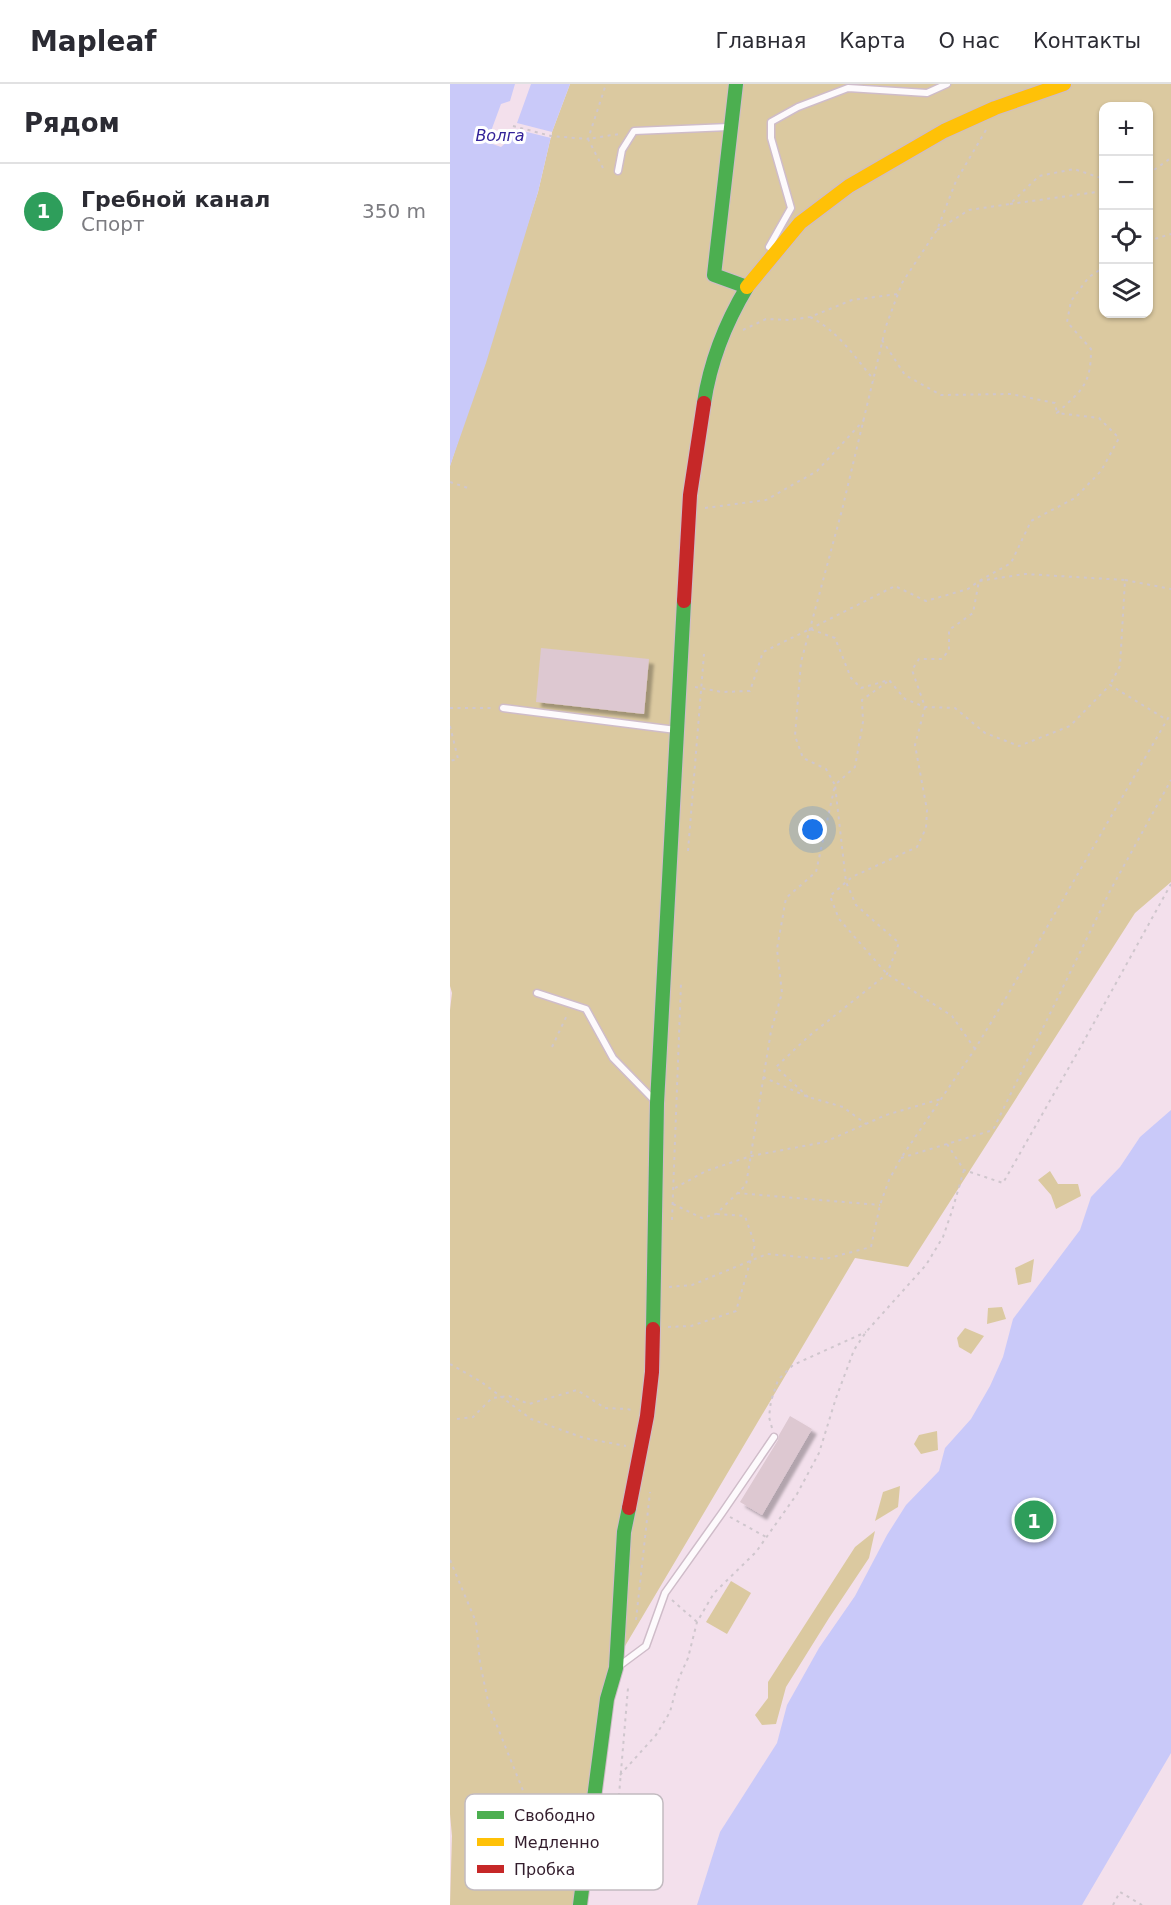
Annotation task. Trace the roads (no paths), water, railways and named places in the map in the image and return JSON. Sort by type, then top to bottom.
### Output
[{"type":"street","points":[[736,84],[714,275],[747,287]]},
{"type":"street","points":[[595,1794],[607,1699],[616,1668],[624,1532],[652,1372],[657,1103],[676,730],[681,685],[690,495],[708,377],[735,307],[747,287],[800,223],[849,186],[944,131],[1064,84]]},
{"type":"street","points":[[580,1905],[582,1890]]},
{"type":"lane","points":[[747,287],[791,208],[771,138],[771,122],[798,107],[848,88],[927,93],[947,84]]},
{"type":"lane","points":[[618,171],[622,150],[634,131],[732,126]]},
{"type":"lane","points":[[503,708],[676,730]]},
{"type":"lane","points":[[537,993],[586,1010],[612,1058],[657,1103]]},
{"type":"lane","points":[[616,1668],[646,1646],[665,1593],[774,1437]]},
{"type":"water","name":"Волга","points":[[450,84],[570,84],[552,132],[538,192],[486,363],[450,466]]},
{"type":"water","points":[[1171,1110],[1171,1753],[1082,1905],[697,1905],[720,1832],[777,1743],[787,1705],[819,1648],[855,1596],[887,1535],[906,1505],[939,1471],[945,1448],[971,1419],[1003,1357],[1013,1319],[1080,1230],[1091,1197],[1120,1167],[1140,1137]]},
{"type":"place","name":"Гребной канал","points":[[1034,1520]]}]
